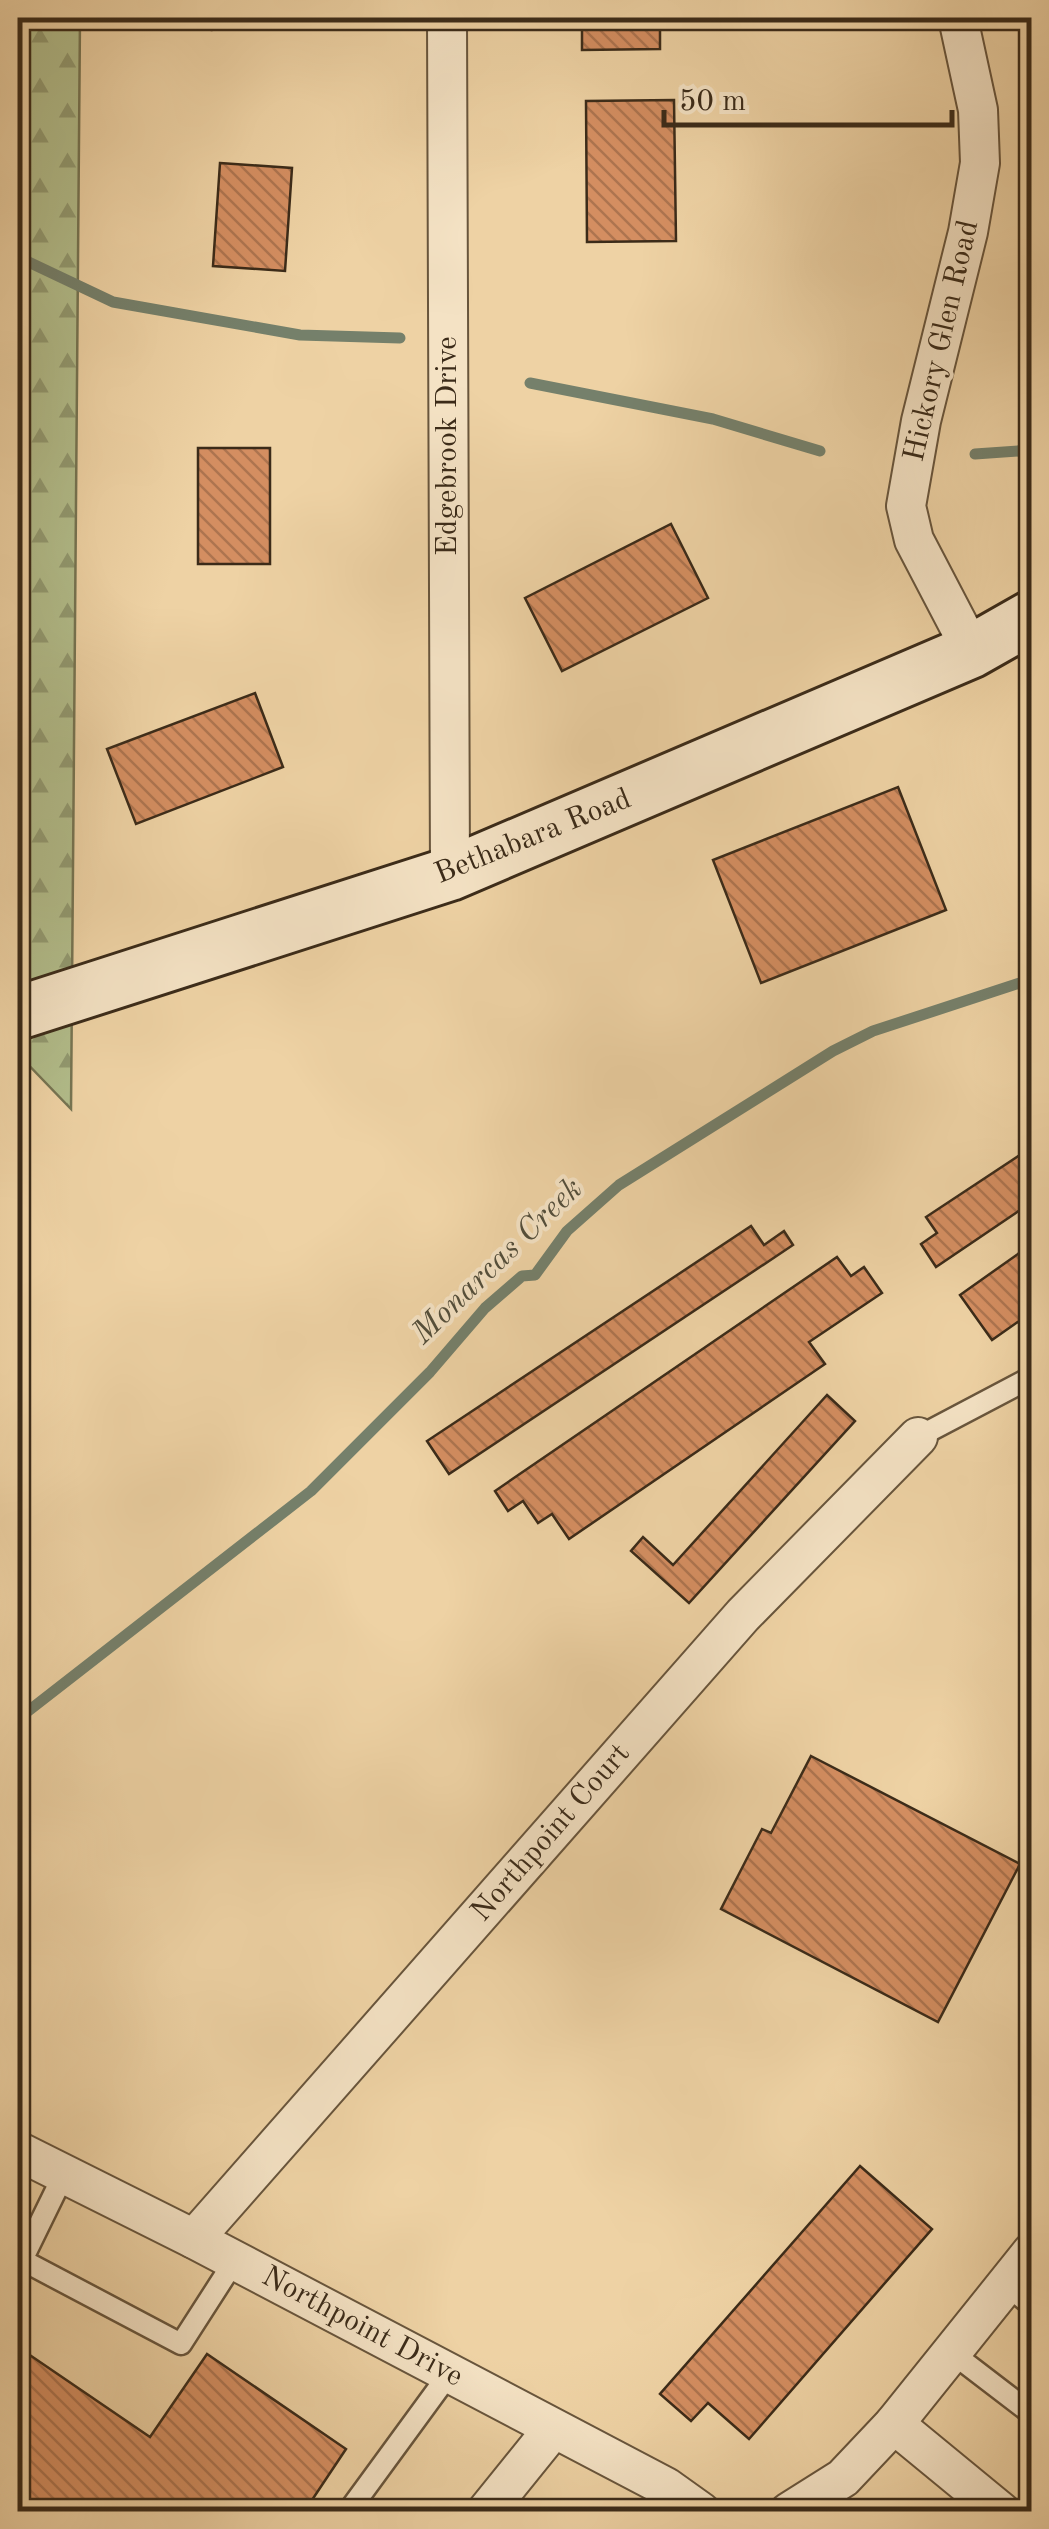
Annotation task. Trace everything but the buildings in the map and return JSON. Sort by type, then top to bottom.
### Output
[{"type":"street","name":"Edgebrook Drive","points":[[448,18],[450,874]]},
{"type":"street","name":"Hickory Glen Road","points":[[958,18],[978,110],[980,163],[968,232],[921,421],[906,506],[914,540],[972,652]]},
{"type":"street","name":"Bethabara Road","points":[[18,1013],[450,874],[972,652],[1032,617]]},
{"type":"street","name":"Northpoint Court","points":[[194,2239],[743,1615],[918,1437]]},
{"type":"street","name":"Northpoint Drive","points":[[18,2151],[235,2260],[666,2487],[701,2512]]},
{"type":"street","points":[[789,2512],[842,2478],[894,2424],[951,2352],[1018,2295],[1032,2252]]},
{"type":"street","points":[[894,2424],[1001,2512]]},
{"type":"street","points":[[486,2512],[554,2429]]},
{"type":"lane","points":[[918,1437],[1032,1377]]},
{"type":"lane","points":[[62,2176],[22,2260],[181,2344],[235,2260]]},
{"type":"lane","points":[[951,2352],[1032,2414]]},
{"type":"lane","points":[[348,2512],[449,2374]]},
{"type":"green space","points":[[18,18],[80,18],[71,1109],[18,1054]]},
{"type":"waterway","points":[[18,257],[113,302],[300,335],[400,338]]},
{"type":"waterway","points":[[530,383],[713,419],[820,451]]},
{"type":"waterway","points":[[975,454],[1032,450]]},
{"type":"waterway","name":"Monarcas Creek","points":[[18,1719],[311,1491],[430,1372],[485,1308],[522,1276],[535,1275],[567,1231],[619,1185],[833,1051],[873,1031],[1032,979]]}]
